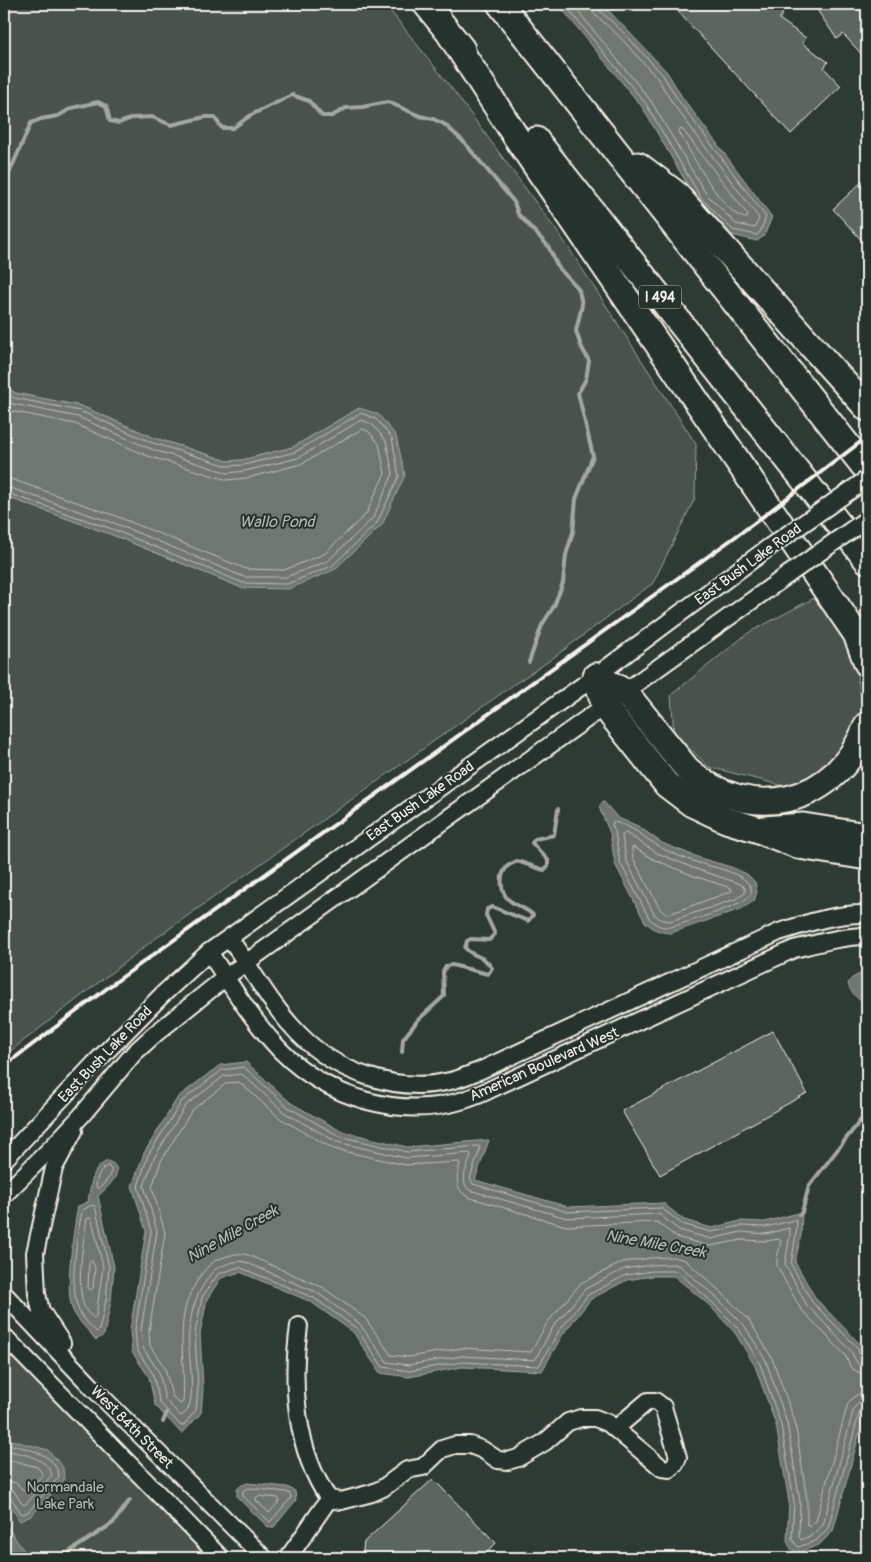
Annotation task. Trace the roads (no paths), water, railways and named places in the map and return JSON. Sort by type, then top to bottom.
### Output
[{"type":"highway","name":"I 494","points":[[426,4],[510,106],[867,560]]},
{"type":"highway","points":[[500,4],[867,470]]},
{"type":"highway","points":[[452,36],[516,137],[856,634],[866,656],[867,663]]},
{"type":"highway","points":[[611,145],[676,193],[867,408]]},
{"type":"highway","points":[[596,676],[625,692],[687,769],[698,778],[722,793],[749,800],[768,802],[794,798],[814,789],[834,774],[849,759],[862,739],[867,725]]},
{"type":"highway","points":[[596,676],[605,707],[667,785],[692,804],[726,820],[799,846],[867,857]]},
{"type":"highway","points":[[756,830],[803,826],[867,836]]},
{"type":"street","name":"East Bush Lake Road","points":[[6,1157],[162,995],[209,952],[596,676],[768,548],[867,479]]},
{"type":"street","name":"East Bush Lake Road","points":[[4,1194],[81,1116],[134,1053],[226,977],[867,519]]},
{"type":"street","name":"American Boulevard West","points":[[229,938],[283,1014],[299,1034],[317,1050],[360,1074],[390,1082],[426,1084],[450,1081],[479,1070],[779,932],[833,917],[867,914]]},
{"type":"street","name":"American Boulevard West","points":[[209,952],[262,1028],[280,1050],[302,1070],[324,1084],[350,1096],[377,1104],[404,1107],[435,1106],[463,1100],[489,1090],[794,949],[825,941],[867,936]]},
{"type":"street","points":[[81,1116],[54,1168],[35,1253],[41,1312],[93,1388]]},
{"type":"street","name":"West 84th Street","points":[[4,1294],[93,1388],[264,1558]]},
{"type":"street","points":[[300,1326],[296,1349],[297,1409],[304,1445],[316,1481],[329,1498],[341,1501],[372,1493],[383,1488],[407,1470],[423,1467],[442,1449],[455,1444],[470,1445],[483,1450],[498,1460],[508,1461],[518,1458],[545,1442],[568,1422],[581,1418],[595,1418],[608,1423],[615,1429]]},
{"type":"street","name":"West 84th Street","points":[[4,1336],[221,1558]]},
{"type":"street","points":[[288,1558],[329,1498]]},
{"type":"water","points":[[558,4],[599,4],[610,12],[667,72],[682,97],[772,217],[764,236],[757,241],[731,235],[697,201],[642,107]]},
{"type":"water","name":"Wallo Pond","points":[[4,385],[15,393],[81,406],[155,438],[228,461],[242,460],[293,447],[359,408],[378,414],[396,436],[405,475],[382,525],[334,570],[288,589],[242,588],[110,534],[4,496]]},
{"type":"water","points":[[603,801],[618,818],[638,826],[662,843],[747,874],[755,882],[757,892],[754,901],[741,909],[671,933],[654,929],[645,922],[615,864],[610,833],[599,807]]},
{"type":"water","points":[[860,974],[867,974],[867,1006],[853,993],[848,983],[852,978]]},
{"type":"water","points":[[246,1062],[291,1103],[341,1131],[407,1147],[489,1140],[475,1180],[569,1207],[663,1203],[684,1220],[712,1228],[740,1221],[765,1222],[802,1212],[801,1235],[795,1262],[816,1299],[861,1345],[867,1362],[867,1399],[862,1424],[833,1531],[819,1545],[797,1553],[791,1549],[787,1541],[789,1502],[776,1425],[755,1366],[735,1333],[709,1305],[674,1276],[652,1276],[627,1280],[591,1299],[563,1334],[542,1371],[462,1367],[409,1377],[380,1373],[353,1332],[311,1302],[240,1272],[221,1278],[207,1299],[200,1334],[203,1388],[201,1413],[182,1434],[155,1405],[149,1377],[132,1352],[130,1330],[146,1231],[132,1186],[144,1153],[178,1097],[220,1065]]},
{"type":"water","points":[[108,1161],[114,1164],[117,1169],[116,1173],[111,1184],[98,1196],[114,1267],[111,1301],[104,1335],[96,1340],[76,1317],[71,1304],[69,1292],[70,1261],[78,1206],[88,1202],[95,1172],[102,1164]]},
{"type":"water","points":[[4,1438],[48,1450],[63,1467],[64,1480],[31,1516],[20,1521],[4,1495]]},
{"type":"water","points":[[248,1483],[287,1487],[295,1491],[296,1500],[274,1527],[268,1527],[237,1497],[237,1489]]},
{"type":"water","points":[[4,1522],[28,1557],[29,1558],[4,1558]]},
{"type":"waterway","points":[[4,185],[31,123],[58,116],[72,108],[98,102],[106,106],[110,121],[119,123],[132,118],[152,117],[171,125],[205,117],[214,117],[222,128],[233,128],[251,115],[292,95],[309,101],[322,116],[332,116],[346,108],[388,102],[444,124],[463,141],[514,202],[518,214],[548,246],[558,267],[579,290],[582,305],[576,331],[589,361],[586,379],[578,393],[593,456],[576,499],[573,532],[566,555],[563,583],[554,606],[542,625],[529,662]]},
{"type":"waterway","points":[[402,1052],[403,1039],[418,1020],[444,996],[443,972],[446,966],[452,965],[488,974],[492,968],[485,960],[465,948],[467,941],[471,939],[489,940],[495,934],[486,915],[487,909],[493,907],[528,921],[533,915],[506,897],[502,888],[503,874],[508,866],[517,861],[544,870],[548,866],[548,860],[532,843],[535,839],[554,835],[558,809]]},
{"type":"waterway","name":"Nine Mile Creek","points":[[799,1215],[802,1212],[809,1186],[867,1112]]},
{"type":"waterway","name":"Nine Mile Creek","points":[[163,1422],[167,1412]]},
{"type":"waterway","name":"Nine Mile Creek","points":[[60,1558],[113,1523],[130,1500]]},
{"type":"railway","points":[[4,1066],[114,983],[753,524],[867,437]]},
{"type":"park label","name":"Normandale Lake Park","points":[[65,1496]]}]
